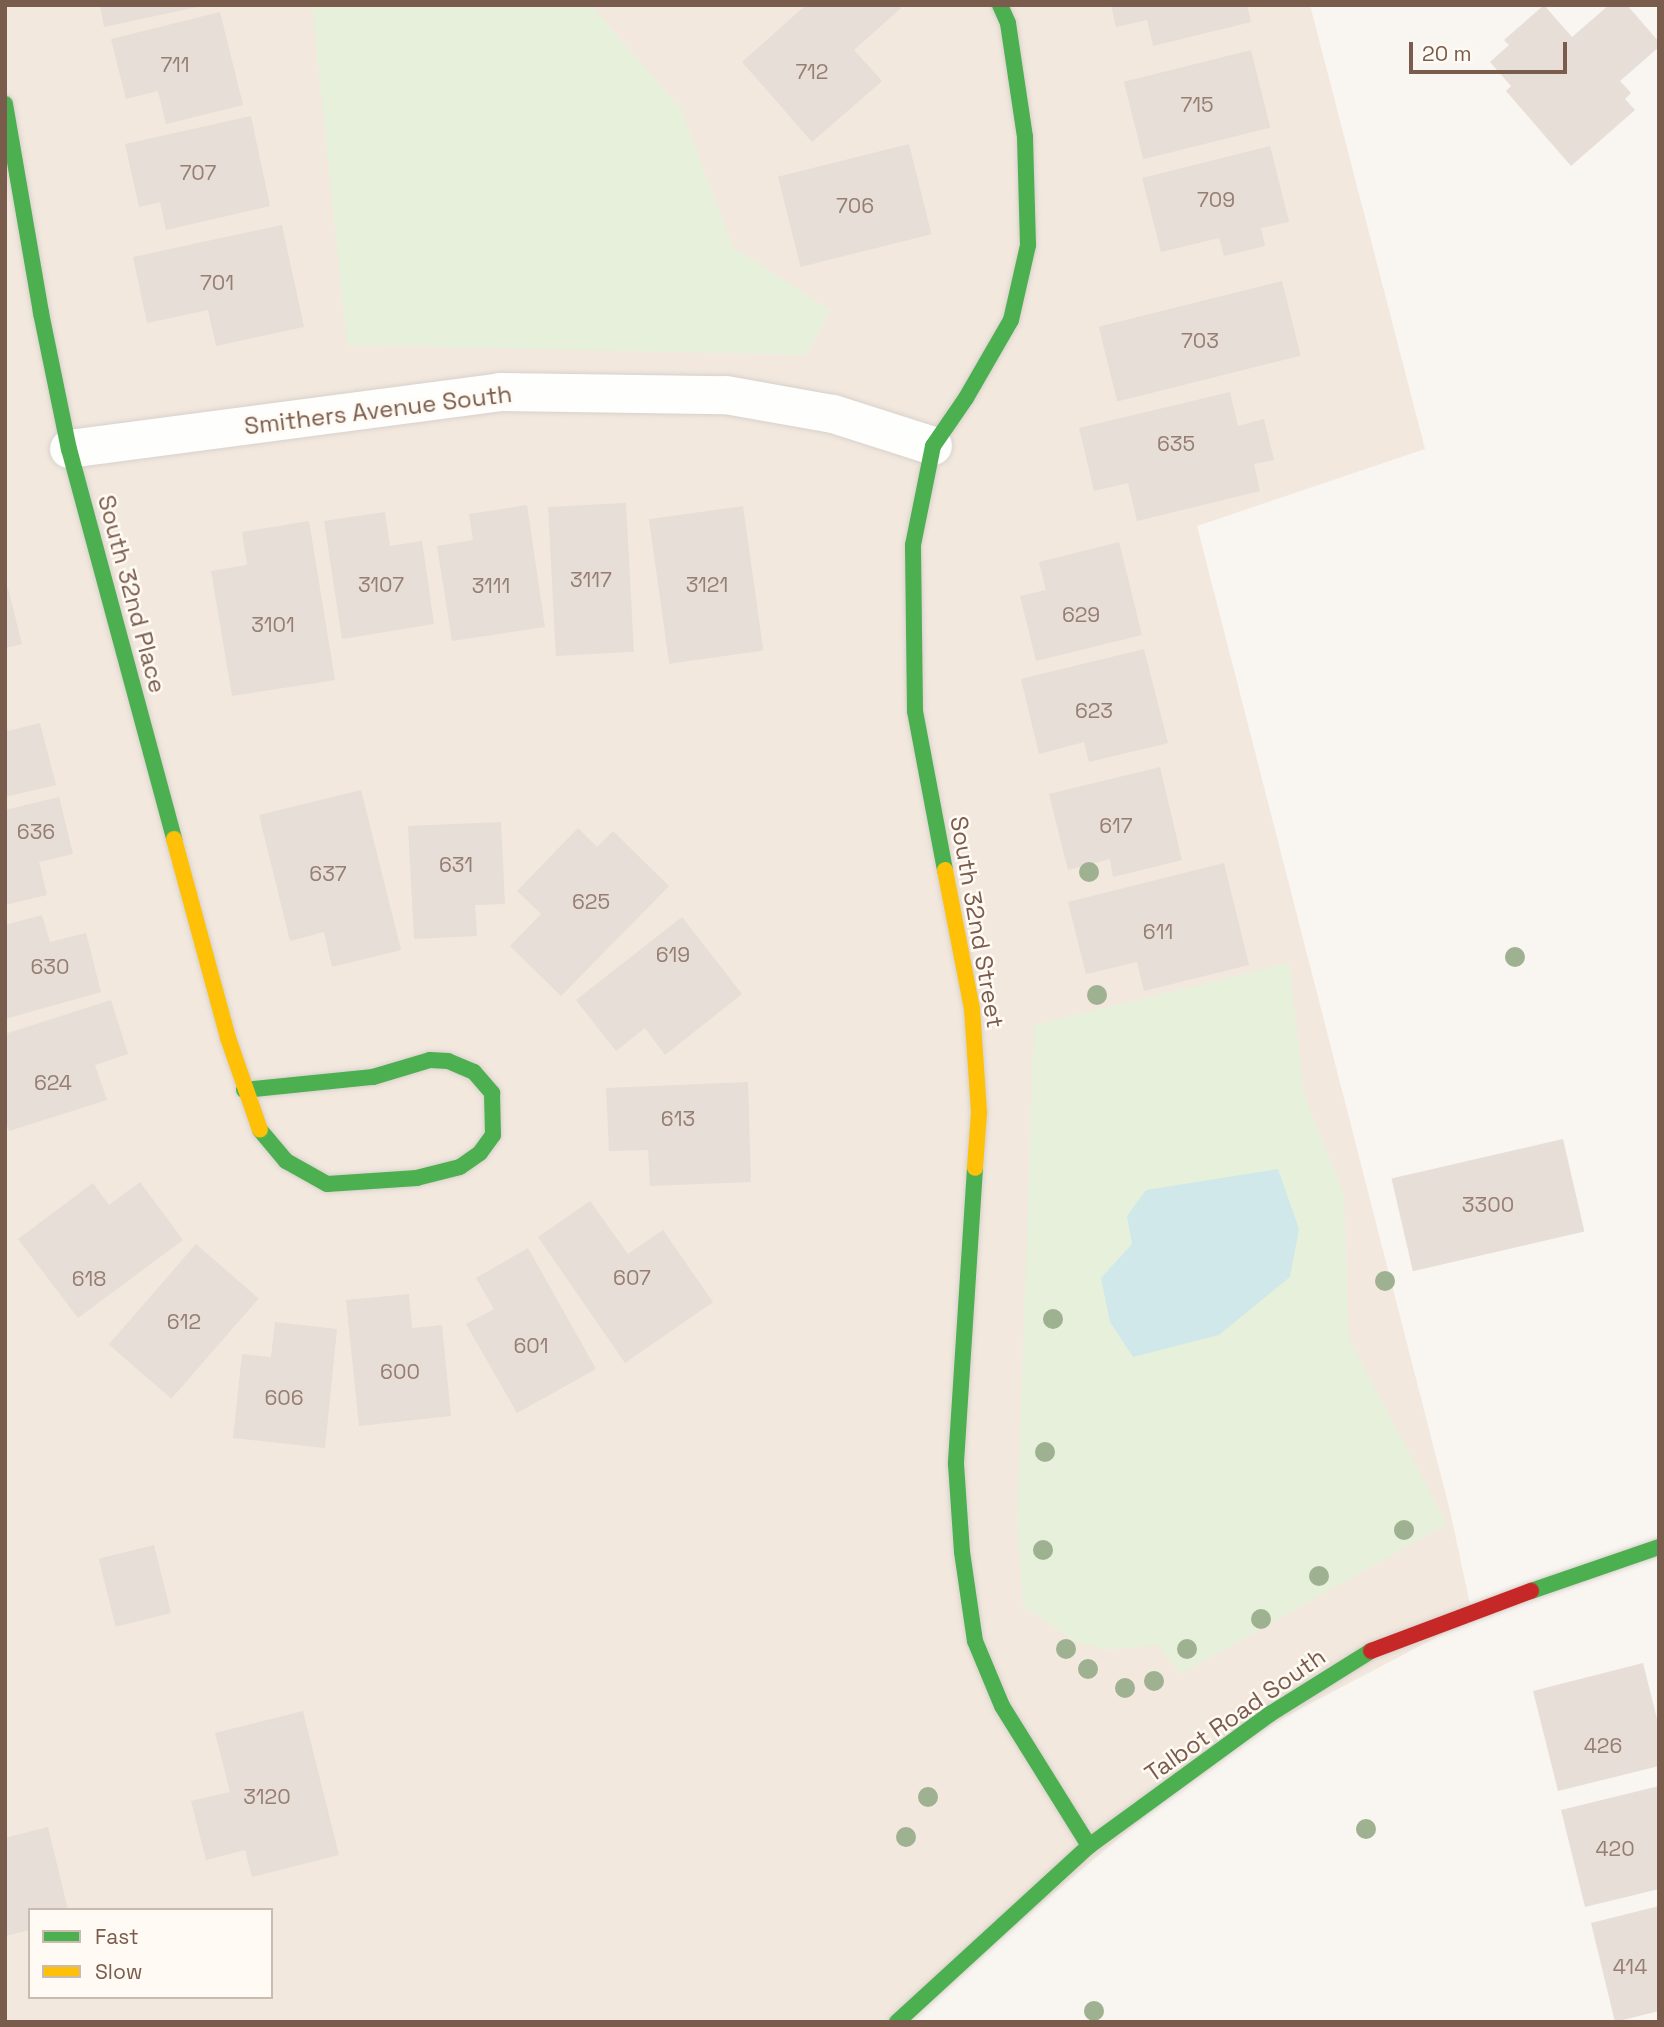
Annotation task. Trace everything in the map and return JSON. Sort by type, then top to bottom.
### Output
[{"type":"street","name":"South 32nd Street","points":[[1000,5],[1008,23],[1025,137],[1028,245],[1011,320],[966,398],[933,446],[912,545],[915,711],[972,1009],[979,1112],[957,1464],[962,1552],[975,1642],[1003,1706],[1089,1846]]},
{"type":"street","name":"South 32nd Place","points":[[5,104],[41,313],[69,449],[244,1090],[258,1127],[286,1161],[327,1184],[417,1178],[460,1167],[480,1153],[493,1135],[492,1093],[474,1072],[448,1061],[430,1060],[373,1077],[244,1090]]},
{"type":"street","name":"Smithers Avenue South","points":[[69,449],[500,393],[726,395],[833,414],[933,446]]},
{"type":"street","name":"Talbot Road South","points":[[897,2022],[1089,1846],[1270,1713],[1371,1651],[1487,1606],[1659,1547]]},
{"type":"shaded area","points":[[5,5],[1310,5],[1425,449],[1197,526],[1450,1511],[1473,1618],[1281,1719],[1194,1775],[901,2022],[5,2022]]},
{"type":"green space","points":[[312,5],[591,5],[681,109],[733,247],[830,310],[807,355],[347,345]]},
{"type":"green space","points":[[1289,963],[1305,1097],[1344,1194],[1349,1339],[1447,1524],[1181,1674],[1157,1645],[1109,1650],[1077,1643],[1023,1606],[1017,1522],[1034,1025]]},
{"type":"water","points":[[1278,1169],[1299,1229],[1290,1277],[1219,1335],[1133,1357],[1110,1322],[1101,1278],[1132,1244],[1127,1216],[1146,1190]]},
{"type":"building","points":[[100,5],[202,5],[202,6],[104,27]]},
{"type":"building","points":[[806,5],[898,5],[901,8],[854,50],[882,81],[812,142],[742,62]]},
{"type":"building","points":[[1111,5],[1247,5],[1251,22],[1153,46],[1147,20],[1116,27]]},
{"type":"building","points":[[1544,5],[1572,37],[1609,5],[1627,5],[1659,42],[1659,47],[1620,81],[1631,93],[1625,99],[1635,110],[1571,166],[1506,91],[1511,86],[1490,62],[1509,45],[1504,40]]},
{"type":"building","points":[[220,12],[243,105],[166,124],[158,91],[126,99],[111,39]]},
{"type":"building","points":[[1251,50],[1270,128],[1143,159],[1124,82]]},
{"type":"building","points":[[251,116],[270,206],[166,230],[160,202],[139,207],[125,144]]},
{"type":"building","points":[[909,144],[931,234],[801,267],[778,177]]},
{"type":"building","points":[[1270,146],[1289,222],[1261,228],[1265,246],[1224,256],[1219,238],[1161,252],[1142,178]]},
{"type":"building","points":[[282,225],[304,327],[216,346],[208,310],[147,323],[133,257]]},
{"type":"building","points":[[1282,281],[1301,356],[1117,401],[1099,327]]},
{"type":"building","points":[[1230,392],[1238,426],[1264,419],[1274,460],[1254,464],[1260,491],[1137,521],[1128,483],[1094,491],[1079,428]]},
{"type":"building","points":[[626,503],[634,652],[556,656],[548,507]]},
{"type":"building","points":[[527,505],[545,627],[452,641],[437,546],[473,540],[469,514]]},
{"type":"building","points":[[743,506],[763,651],[669,664],[649,519]]},
{"type":"building","points":[[385,512],[390,546],[422,541],[434,624],[342,639],[324,521]]},
{"type":"building","points":[[309,521],[335,680],[232,696],[211,571],[247,565],[242,532]]},
{"type":"building","points":[[1119,542],[1142,635],[1036,661],[1020,596],[1046,590],[1039,562]]},
{"type":"building","points":[[8,588],[22,644],[5,648],[5,589]]},
{"type":"building","points":[[1144,649],[1168,743],[1089,762],[1084,742],[1039,754],[1021,679]]},
{"type":"building","points":[[5,723],[8,731],[40,723],[56,785],[5,797]]},
{"type":"building","points":[[1160,767],[1182,860],[1113,877],[1110,859],[1068,870],[1049,794]]},
{"type":"building","points":[[361,790],[401,950],[332,967],[324,932],[290,941],[259,815]]},
{"type":"building","points":[[59,797],[73,854],[39,862],[47,895],[5,905],[5,810]]},
{"type":"building","points":[[501,822],[505,904],[475,905],[477,936],[414,939],[408,826]]},
{"type":"building","points":[[578,828],[597,847],[613,831],[669,886],[561,996],[510,946],[541,914],[517,891]]},
{"type":"building","points":[[1224,863],[1249,965],[1144,991],[1137,962],[1086,974],[1068,902]]},
{"type":"building","points":[[42,915],[50,942],[86,933],[101,992],[5,1019],[5,925]]},
{"type":"building","points":[[682,917],[742,994],[665,1055],[645,1028],[616,1051],[576,1000]]},
{"type":"building","points":[[111,1000],[128,1054],[95,1065],[107,1100],[9,1131],[5,1119],[5,1034]]},
{"type":"building","points":[[748,1082],[751,1182],[650,1186],[648,1150],[609,1151],[606,1088]]},
{"type":"building","points":[[1563,1139],[1584,1232],[1413,1271],[1392,1179]]},
{"type":"building","points":[[140,1182],[183,1240],[78,1318],[18,1239],[93,1183],[109,1205]]},
{"type":"building","points":[[590,1201],[628,1254],[663,1230],[713,1302],[625,1363],[538,1237]]},
{"type":"building","points":[[196,1244],[259,1298],[171,1399],[109,1344]]},
{"type":"building","points":[[528,1248],[596,1369],[517,1413],[466,1324],[494,1309],[476,1278]]},
{"type":"building","points":[[409,1294],[412,1328],[442,1325],[451,1416],[359,1426],[346,1300]]},
{"type":"building","points":[[275,1322],[337,1329],[325,1448],[233,1438],[242,1354],[271,1357]]},
{"type":"building","points":[[154,1545],[171,1613],[116,1627],[99,1559]]},
{"type":"building","points":[[1643,1663],[1659,1727],[1659,1766],[1558,1791],[1533,1691]]},
{"type":"building","points":[[303,1711],[339,1855],[252,1877],[245,1850],[206,1860],[191,1801],[230,1792],[215,1733]]},
{"type":"building","points":[[1659,1786],[1659,1889],[1585,1907],[1561,1810]]},
{"type":"building","points":[[48,1827],[68,1908],[28,1908],[28,1930],[5,1936],[5,1838]]},
{"type":"building","points":[[1659,1906],[1659,2011],[1615,2022],[1591,1923]]},
{"type":"traffic: fast","points":[[945,870],[915,711],[913,545],[933,446],[966,398],[1011,320],[1028,245],[1025,137],[1008,23],[1000,5]]},
{"type":"traffic: fast","points":[[5,104],[41,313],[69,449],[174,839]]},
{"type":"traffic: fast","points":[[244,1090],[373,1077],[430,1060],[448,1061],[474,1072],[492,1093],[493,1135],[480,1153],[460,1167],[417,1178],[327,1184],[286,1161],[260,1130]]},
{"type":"traffic: fast","points":[[975,1168],[956,1464],[962,1552],[975,1641],[1002,1706],[1089,1846]]},
{"type":"traffic: fast","points":[[1531,1591],[1659,1547]]},
{"type":"traffic: fast","points":[[897,2022],[1089,1846],[1270,1714],[1371,1651]]},
{"type":"traffic: slow","points":[[174,839],[228,1038],[260,1130]]},
{"type":"traffic: slow","points":[[945,870],[972,1009],[979,1113],[975,1168]]},
{"type":"traffic: jam","points":[[1371,1651],[1531,1591]]}]
